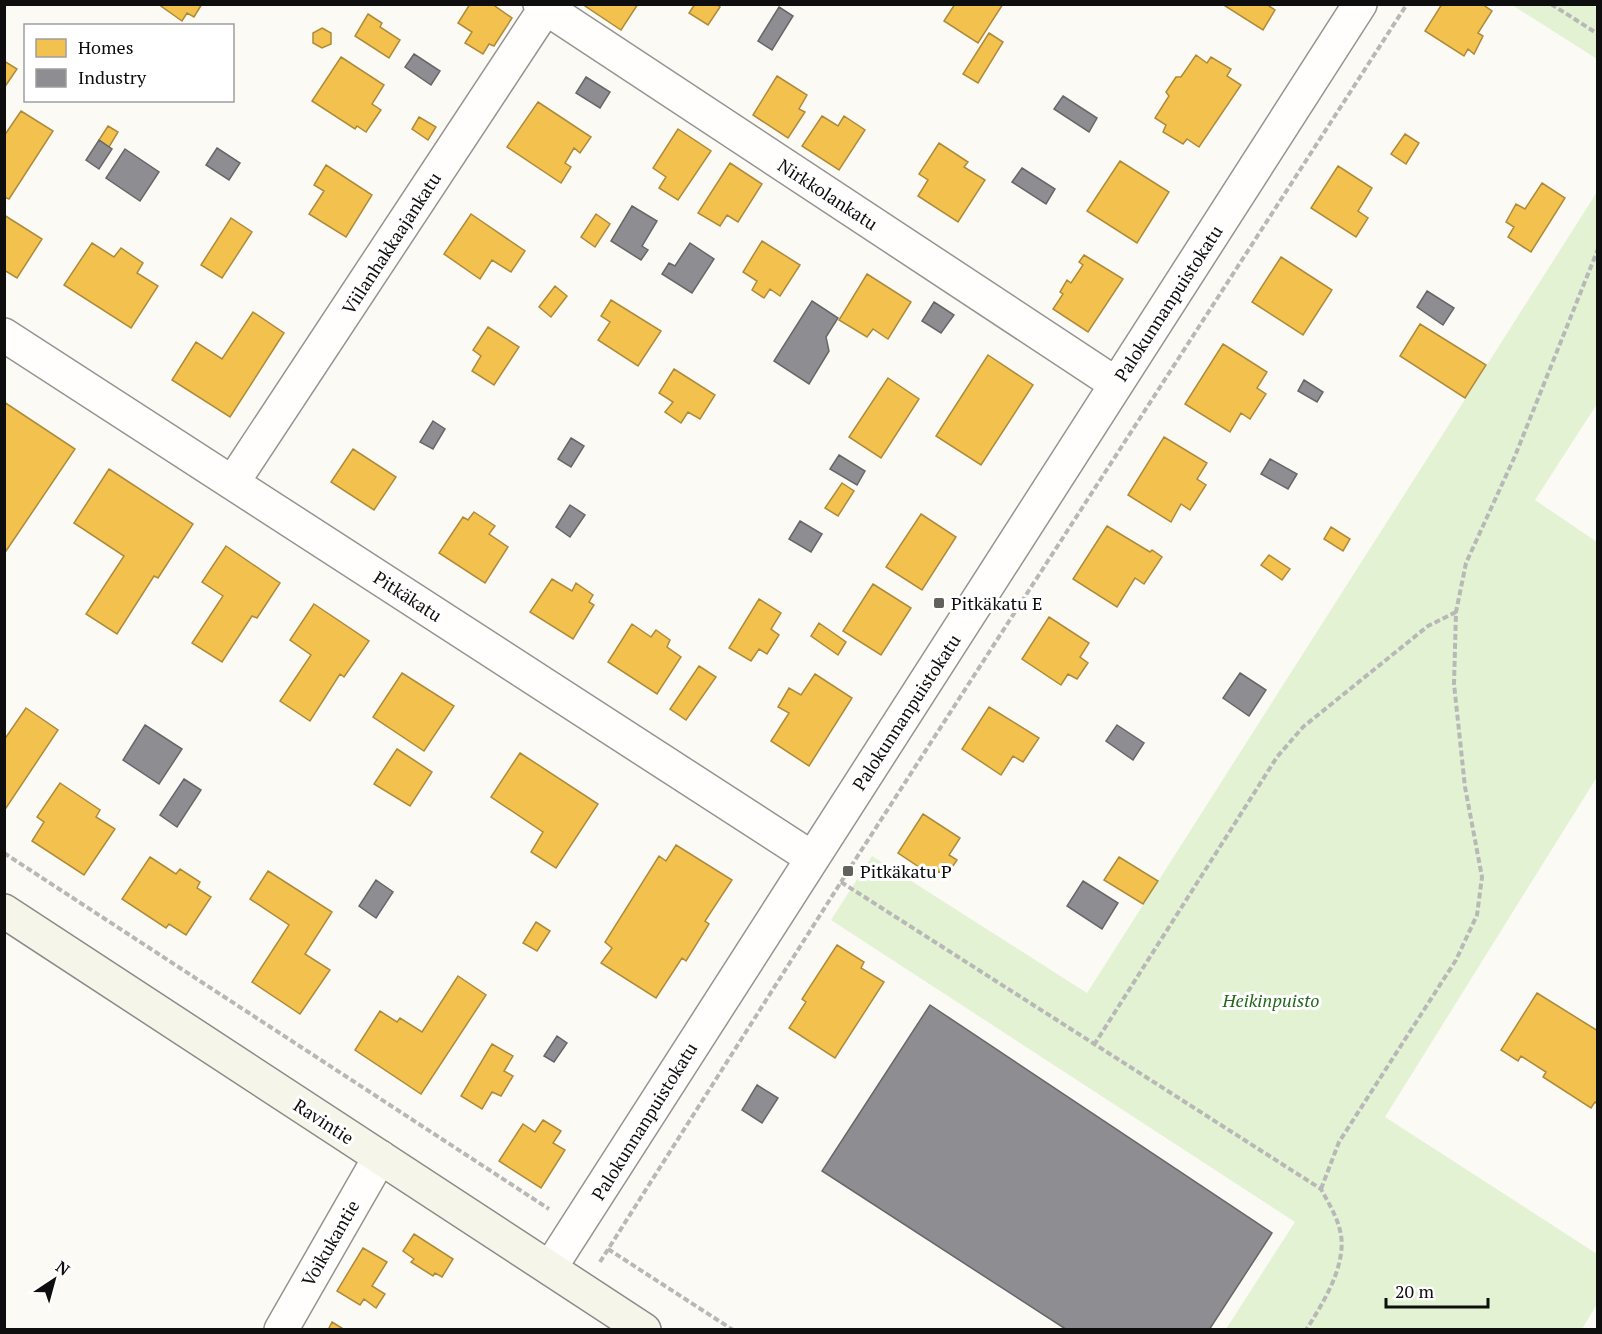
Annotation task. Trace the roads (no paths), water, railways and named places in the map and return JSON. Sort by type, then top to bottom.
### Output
[{"type":"main road","name":"Ravintie","points":[[4,911],[644,1329]]},
{"type":"street","name":"Palokunnanpuistokatu","points":[[550,1268],[1360,4]]},
{"type":"street","name":"Nirkkolankatu","points":[[545,6],[1116,384]]},
{"type":"street","name":"Viilanhakkaajankatu","points":[[233,482],[545,6]]},
{"type":"street","name":"Pitkäkatu","points":[[4,335],[812,858]]},
{"type":"street","name":"Voikukantie","points":[[281,1329],[380,1157]]},
{"type":"place","name":"Pitkäkatu E","points":[[939,603]]},
{"type":"place","name":"Pitkäkatu P","points":[[848,871]]},
{"type":"park label","name":"Heikinpuisto","points":[[1271,1000]]}]
